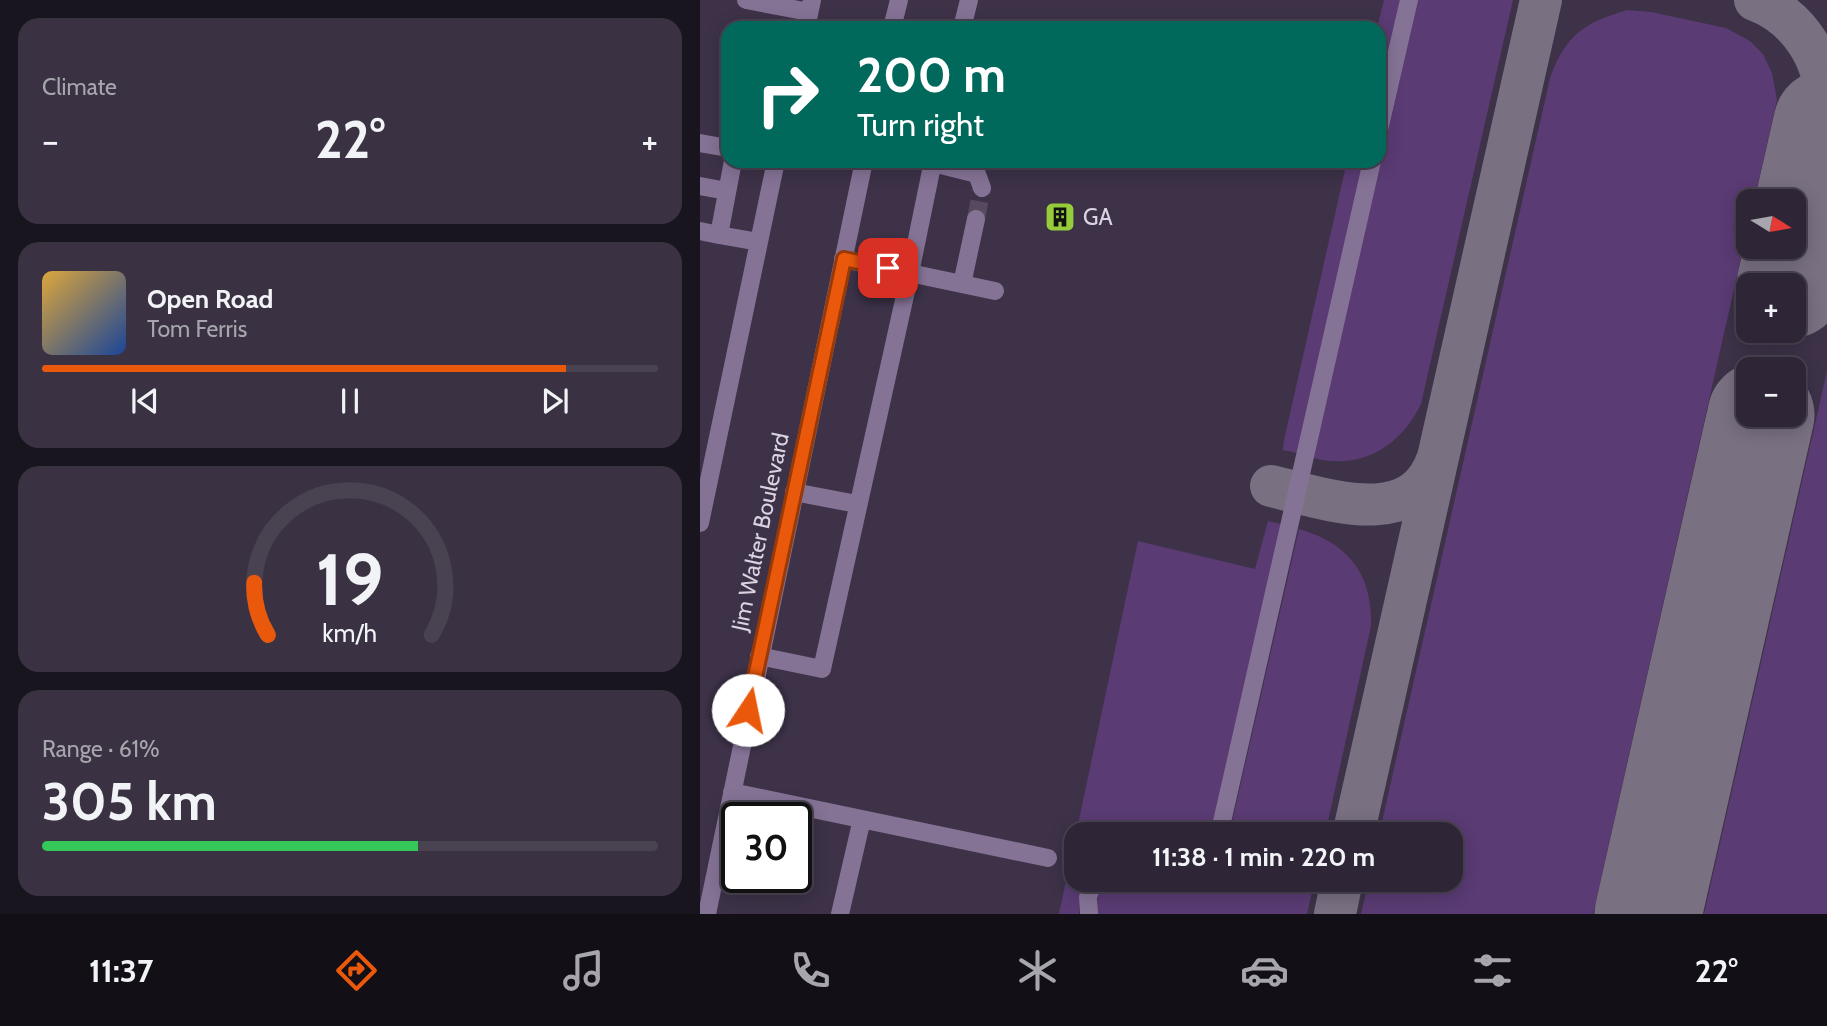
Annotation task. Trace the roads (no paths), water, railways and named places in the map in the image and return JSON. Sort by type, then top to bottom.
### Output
[{"type":"street","points":[[746,0],[809,13]]},
{"type":"street","points":[[894,21],[899,0]]},
{"type":"street","points":[[964,21],[968,0]]},
{"type":"street","points":[[1386,100],[1409,0]]},
{"type":"street","points":[[700,142],[721,146]]},
{"type":"street","points":[[719,234],[732,168]]},
{"type":"street","points":[[700,523],[775,168]]},
{"type":"street","name":"Jim Walter Boulevard","points":[[707,914],[863,168]]},
{"type":"street","points":[[759,656],[822,669],[910,273],[929,168]]},
{"type":"street","points":[[954,168],[977,174],[982,188]]},
{"type":"street","points":[[1222,822],[1370,168]]},
{"type":"street","points":[[700,186],[727,191]]},
{"type":"street","points":[[962,284],[976,219]]},
{"type":"street","points":[[700,231],[759,242]]},
{"type":"street","points":[[844,259],[995,291]]},
{"type":"street","points":[[794,492],[858,504]]},
{"type":"street","points":[[732,792],[1048,858]]},
{"type":"street","points":[[839,914],[862,819]]},
{"type":"street","points":[[1089,914],[1090,892]]},
{"type":"tunnel","points":[[976,219],[982,188]]},
{"type":"place","name":"GA","points":[[1060,217]]}]
